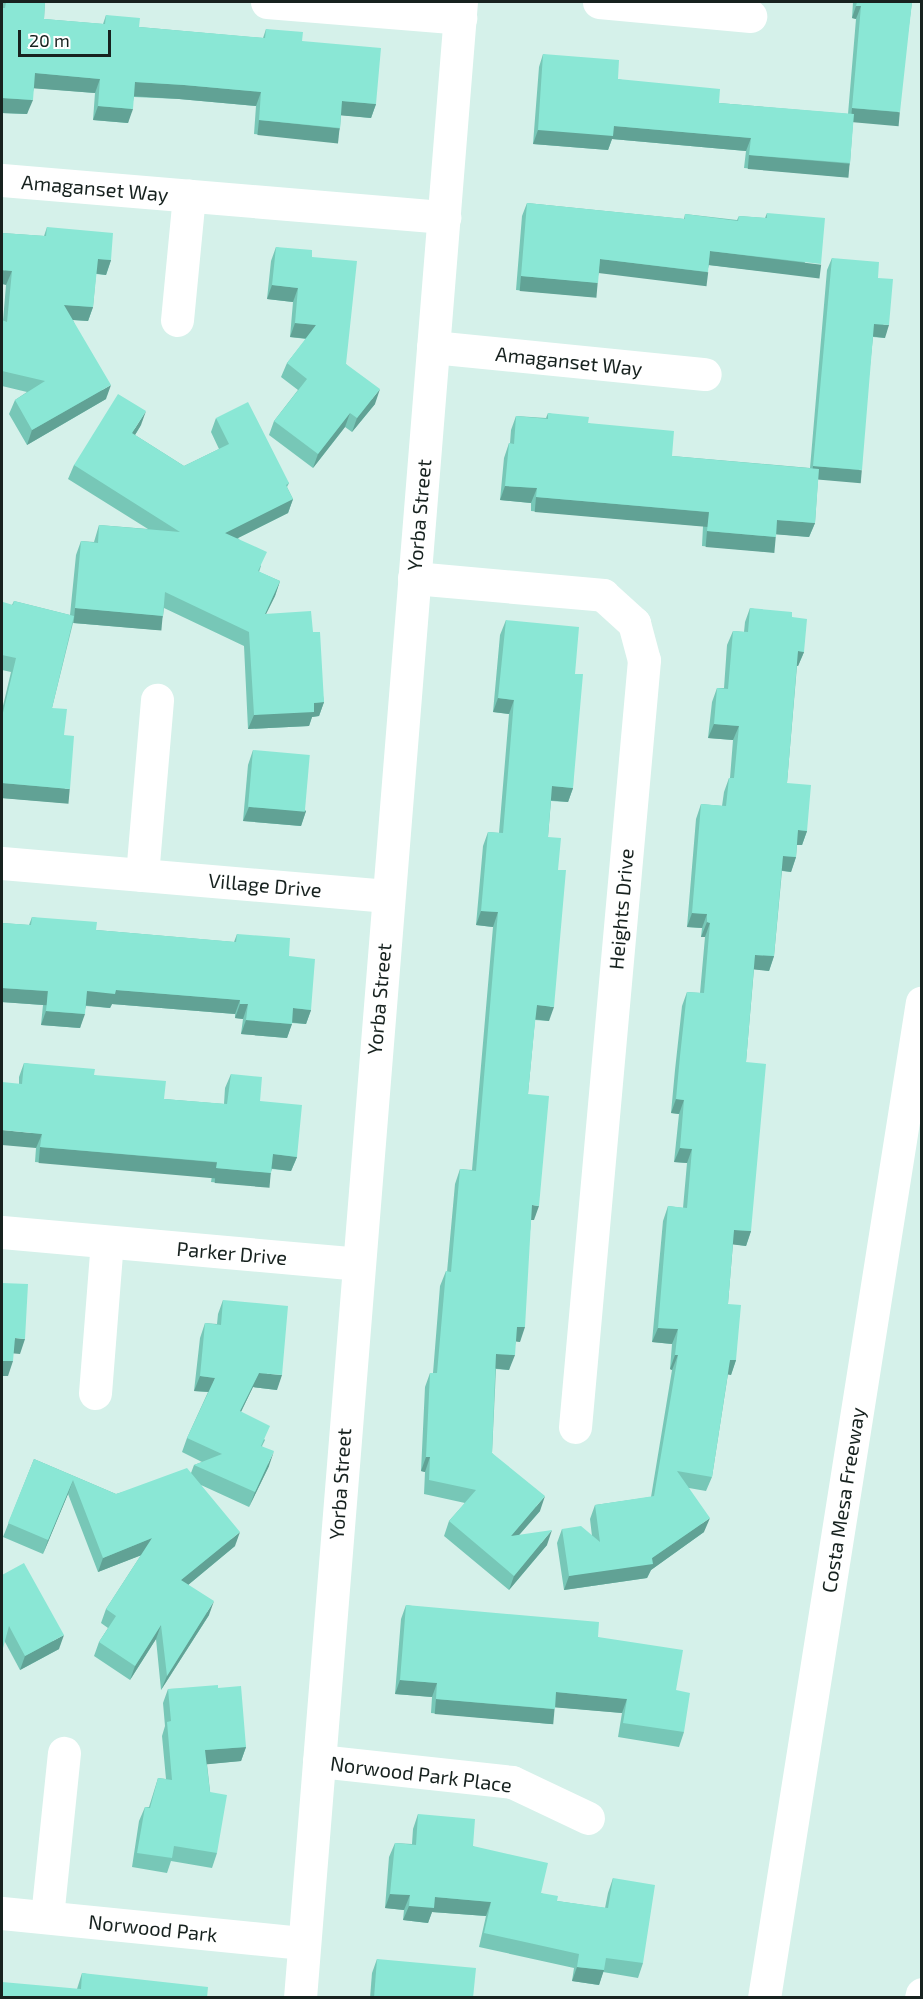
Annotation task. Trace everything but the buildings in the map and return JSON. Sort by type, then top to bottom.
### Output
[{"type":"main road","points":[[267,2],[461,10]]},
{"type":"main road","points":[[599,2],[750,16]]},
{"type":"main road","name":"Yorba Street","points":[[300,1998],[461,10]]},
{"type":"main road","name":"Amaganset Way","points":[[2,180],[444,217]]},
{"type":"main road","name":"Amaganset Way","points":[[177,320],[189,196]]},
{"type":"main road","name":"Amaganset Way","points":[[433,347],[705,374]]},
{"type":"main road","name":"Heights Drive","points":[[414,578],[603,595],[634,623],[644,660],[575,1427]]},
{"type":"main road","points":[[142,875],[157,700]]},
{"type":"main road","name":"Village Drive","points":[[2,863],[388,896]]},
{"type":"main road","name":"Costa Mesa Freeway","points":[[764,1998],[921,1002]]},
{"type":"main road","name":"Parker Drive","points":[[2,1232],[358,1264]]},
{"type":"main road","points":[[95,1393],[107,1242]]},
{"type":"main road","points":[[47,1917],[64,1753]]},
{"type":"main road","name":"Norwood Park Place","points":[[319,1761],[512,1782],[588,1818]]},
{"type":"main road","name":"Norwood Park","points":[[2,1913],[304,1943]]}]
